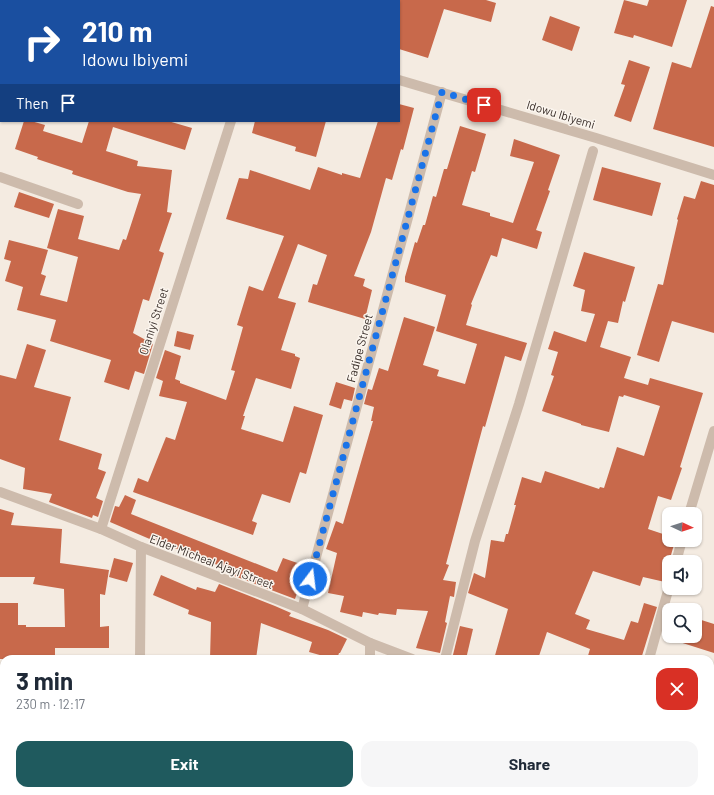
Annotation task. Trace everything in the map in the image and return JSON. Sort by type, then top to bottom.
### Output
[{"type":"street","name":"Idowu Ibiyemi","points":[[400,80],[714,175]]},
{"type":"street","name":"Fadipe Street","points":[[302,609],[442,92]]},
{"type":"street","name":"Olaniyi Street","points":[[101,529],[231,122]]},
{"type":"street","points":[[446,655],[475,542],[519,404],[593,151]]},
{"type":"street","points":[[0,177],[78,204]]},
{"type":"street","points":[[691,507],[714,431]]},
{"type":"street","name":"Elder Micheal Ajayi Street","points":[[0,492],[101,529],[141,547],[302,609],[370,643],[402,655]]},
{"type":"street","points":[[140,655],[141,547]]},
{"type":"street","points":[[650,655],[667,595]]},
{"type":"street","points":[[370,643],[370,655]]},
{"type":"building","points":[[400,0],[486,0],[496,3],[491,22],[444,9],[428,58],[400,49]]},
{"type":"building","points":[[624,0],[647,6],[649,0],[687,0],[672,47],[634,35],[633,38],[614,33]]},
{"type":"building","points":[[711,6],[714,7],[714,147],[653,129],[672,62],[691,68]]},
{"type":"building","points":[[550,16],[580,27],[572,51],[542,40]]},
{"type":"building","points":[[629,60],[650,67],[631,122],[614,116],[625,85],[621,84]]},
{"type":"building","points":[[400,104],[414,108],[403,150],[401,149],[392,180],[386,178],[371,232],[354,276],[365,279],[363,286],[372,290],[365,319],[308,302],[313,284],[317,285],[327,255],[298,244],[278,298],[296,303],[281,350],[295,354],[295,356],[300,358],[291,389],[256,378],[243,416],[245,416],[241,429],[283,442],[294,406],[323,415],[306,474],[300,472],[290,503],[262,494],[252,521],[257,523],[253,535],[133,492],[138,478],[148,482],[166,437],[175,440],[187,402],[159,396],[163,381],[156,378],[165,350],[181,356],[175,379],[180,381],[180,383],[226,400],[235,371],[231,370],[243,327],[237,325],[249,286],[263,291],[284,236],[226,219],[239,178],[248,179],[250,170],[310,190],[318,167],[342,175],[342,173],[360,178],[378,122],[400,122]]},
{"type":"building","points":[[24,122],[34,122],[45,125],[43,131],[82,143],[89,122],[171,122],[192,128],[185,150],[113,127],[106,151],[138,161],[137,166],[172,170],[167,212],[172,213],[159,251],[164,253],[149,301],[143,299],[133,333],[153,344],[144,374],[135,371],[129,390],[104,382],[111,360],[50,341],[56,320],[17,310],[23,287],[5,281],[11,261],[4,259],[9,240],[48,250],[41,274],[46,276],[40,295],[67,302],[78,257],[47,248],[58,209],[84,216],[78,239],[119,250],[123,239],[126,240],[141,194],[128,192],[72,174],[73,171],[37,159],[38,157],[15,149]]},
{"type":"building","points":[[255,122],[326,122],[316,157],[295,151],[296,147],[252,133]]},
{"type":"building","points":[[460,126],[486,134],[475,172],[472,171],[462,205],[490,213],[490,216],[513,223],[534,162],[510,156],[514,139],[560,155],[548,190],[550,191],[536,230],[542,232],[537,249],[502,238],[497,257],[491,255],[471,304],[472,305],[466,325],[527,343],[521,361],[505,356],[485,427],[483,426],[446,564],[449,565],[443,580],[456,582],[454,597],[450,596],[445,622],[447,623],[440,653],[416,648],[428,611],[397,609],[396,615],[379,613],[378,615],[363,612],[362,617],[340,612],[344,596],[328,593],[337,553],[326,549],[336,521],[343,524],[373,421],[371,421],[374,407],[364,404],[368,389],[372,390],[379,368],[388,371],[404,317],[435,327],[423,365],[439,370],[437,376],[465,384],[477,344],[436,331],[446,295],[405,282],[405,277],[415,242],[417,243],[423,225],[425,225],[433,196],[436,197],[444,169],[447,169]]},
{"type":"building","points":[[602,167],[661,183],[652,216],[593,200]]},
{"type":"building","points":[[701,181],[714,185],[714,333],[672,321],[659,362],[637,355],[658,284],[663,285],[677,219],[684,196],[695,199]]},
{"type":"building","points":[[19,192],[54,204],[49,218],[14,207]]},
{"type":"building","points":[[584,252],[635,267],[625,302],[623,301],[618,323],[608,321],[600,347],[631,357],[624,378],[648,385],[650,378],[703,393],[680,467],[682,468],[671,500],[658,496],[648,529],[662,534],[662,547],[673,547],[671,555],[662,555],[662,581],[643,577],[640,586],[593,571],[575,614],[590,620],[586,629],[624,640],[631,621],[638,623],[644,603],[657,607],[642,655],[588,655],[590,649],[547,632],[539,655],[495,655],[508,609],[468,593],[474,573],[485,578],[491,540],[504,542],[506,534],[508,534],[522,477],[541,483],[545,471],[599,489],[600,487],[604,488],[617,447],[644,456],[660,406],[624,395],[623,397],[619,396],[609,432],[581,425],[542,411],[554,376],[551,375],[558,352],[548,349],[554,331],[586,342],[595,314],[581,311],[585,290],[573,286]]},
{"type":"building","points":[[177,331],[194,335],[190,350],[174,346]]},
{"type":"building","points":[[27,344],[46,350],[34,387],[71,397],[59,440],[102,454],[98,469],[106,472],[96,498],[103,501],[98,517],[93,515],[92,518],[49,502],[52,494],[23,489],[25,468],[0,459],[0,375],[16,379]]},
{"type":"building","points":[[336,382],[355,388],[352,401],[344,399],[341,409],[329,405]]},
{"type":"building","points":[[125,495],[136,500],[131,514],[277,572],[283,558],[306,566],[295,599],[224,572],[225,568],[110,522],[115,506],[119,507]]},
{"type":"building","points":[[0,509],[14,513],[11,525],[62,529],[60,563],[109,570],[105,595],[100,594],[100,627],[109,626],[109,648],[55,648],[55,655],[0,655],[0,603],[18,603],[18,625],[26,625],[26,627],[65,627],[64,589],[33,584],[35,577],[0,577]]},
{"type":"building","points":[[114,558],[133,563],[127,582],[109,577]]},
{"type":"building","points":[[161,575],[196,590],[197,587],[215,592],[219,584],[275,606],[291,613],[289,616],[328,630],[347,639],[338,655],[320,655],[309,652],[312,642],[261,623],[257,655],[210,655],[211,622],[188,614],[189,610],[153,595]]},
{"type":"building","points":[[702,620],[714,624],[714,653],[683,643],[702,643]]},
{"type":"building","points":[[460,626],[473,629],[467,655],[453,655]]},
{"type":"route","points":[[310,579],[442,92],[484,105]]}]
